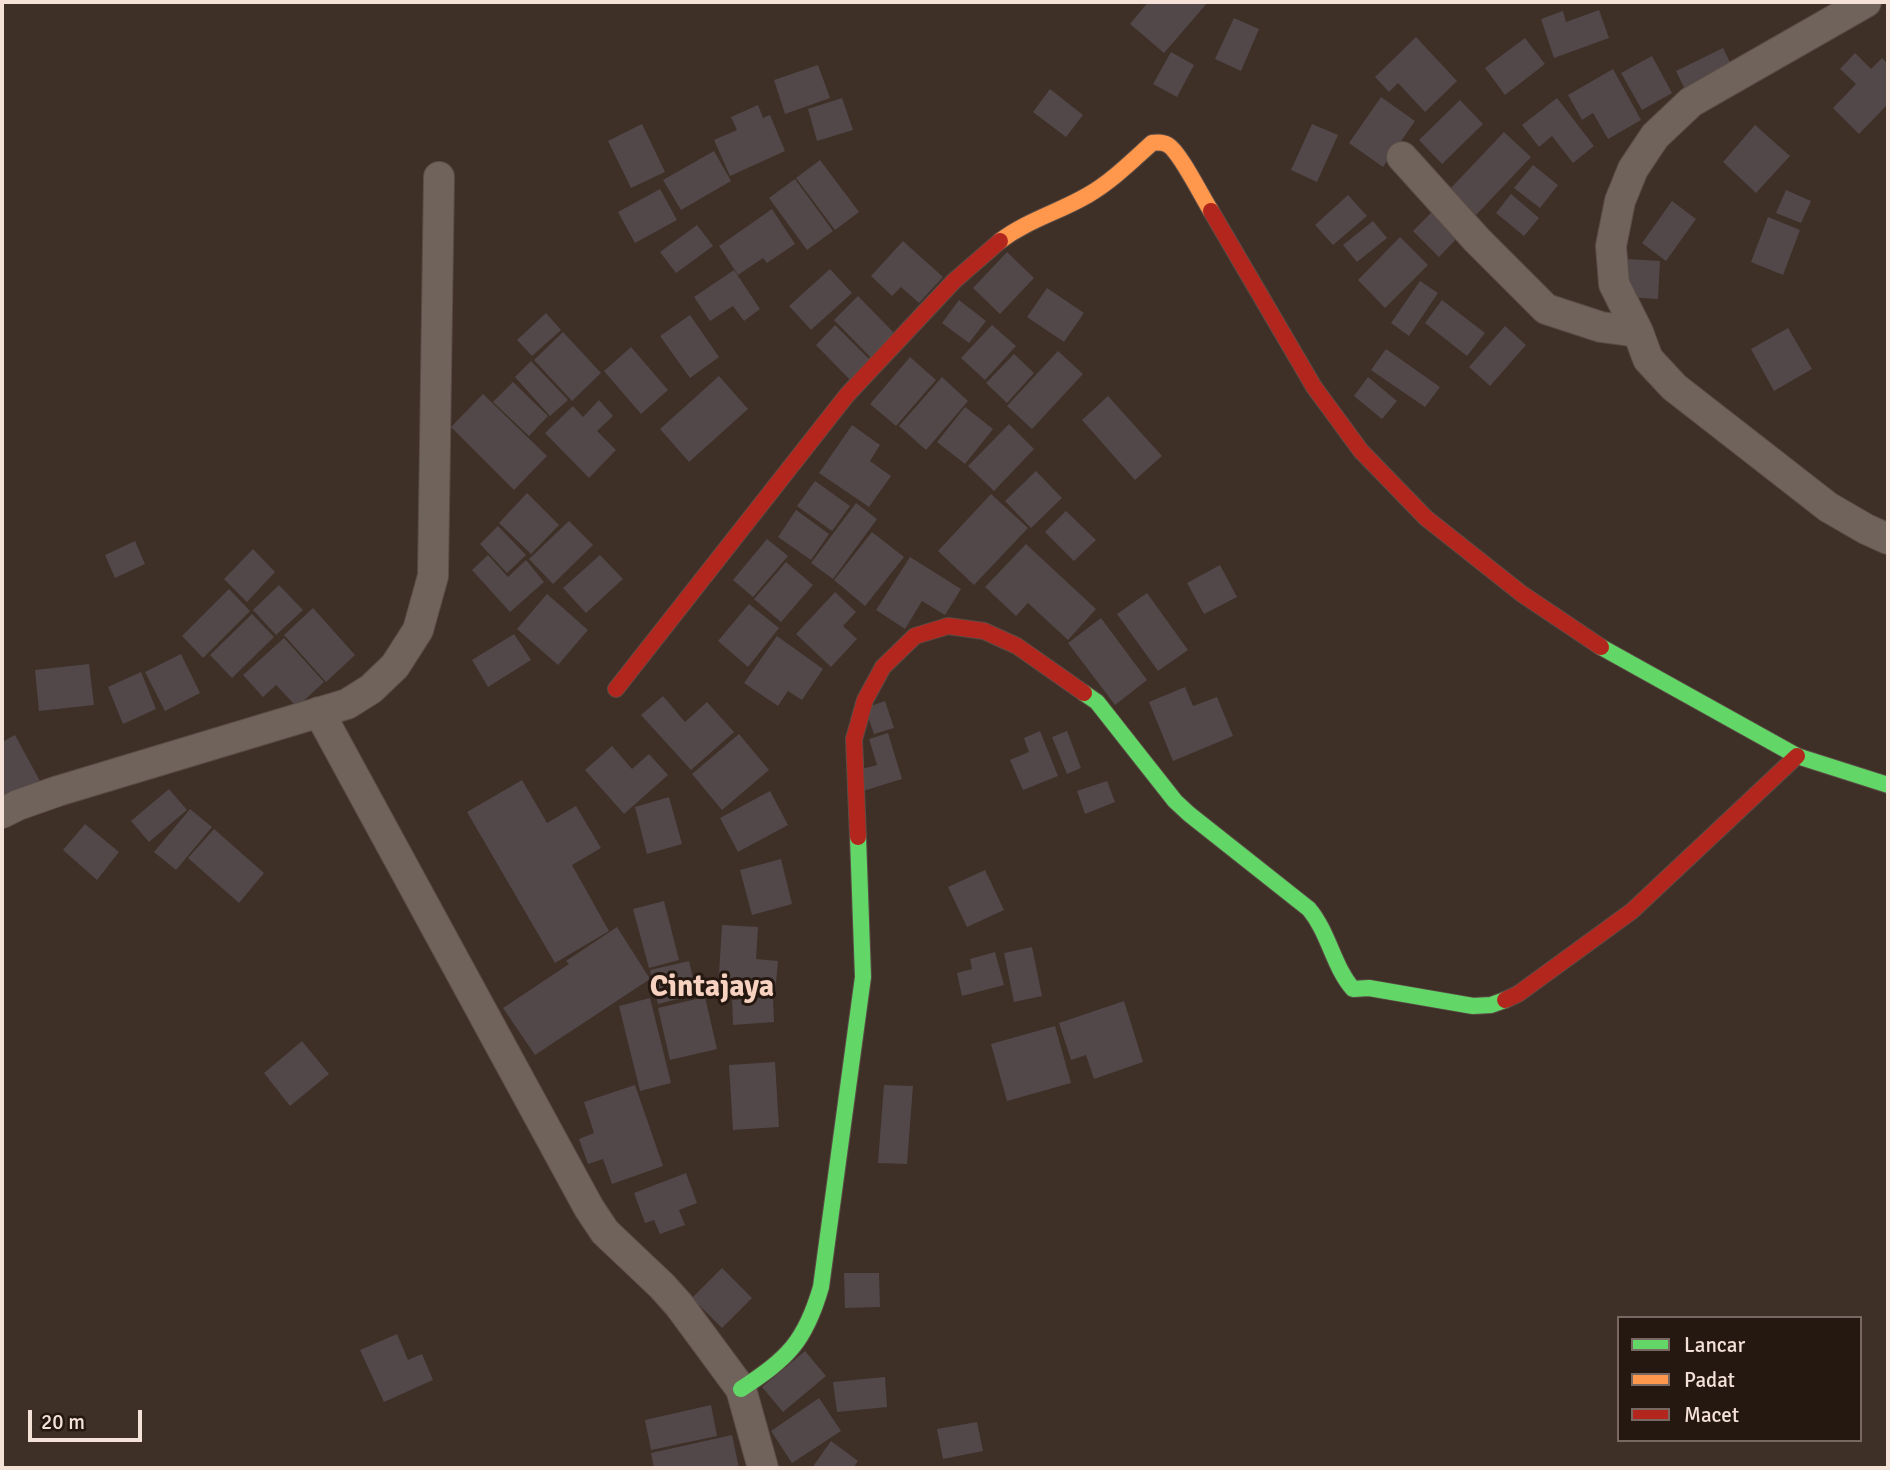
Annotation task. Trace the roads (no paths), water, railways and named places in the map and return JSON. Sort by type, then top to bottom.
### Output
[{"type":"street","points":[[1866,2],[1691,102],[1655,136],[1633,169],[1620,201],[1611,246],[1615,284],[1648,359],[1674,387],[1828,507],[1888,539]]},
{"type":"street","points":[[616,689],[847,395],[954,282],[1003,239],[1031,221],[1087,196],[1112,179],[1152,143],[1160,141],[1169,144],[1175,151],[1314,387],[1361,451],[1426,518],[1522,593],[1600,646],[1797,756],[1888,785]]},
{"type":"street","points":[[1402,157],[1546,309],[1601,327],[1638,332]]},
{"type":"street","points":[[2,813],[58,791],[347,704],[371,689],[394,666],[418,630],[433,576],[439,177]]},
{"type":"street","points":[[733,1378],[787,1356],[814,1313],[821,1287],[863,977],[853,739],[865,699],[883,667],[915,636],[948,626],[984,631],[1017,646],[1097,702],[1175,801],[1309,909],[1318,920],[1345,980],[1361,988],[1485,1007],[1500,1004],[1518,994],[1632,911],[1797,756]]},
{"type":"street","points":[[320,712],[589,1208],[605,1232],[679,1305],[733,1378],[763,1468]]},
{"type":"district","name":"Cintajaya","points":[[712,988]]}]
